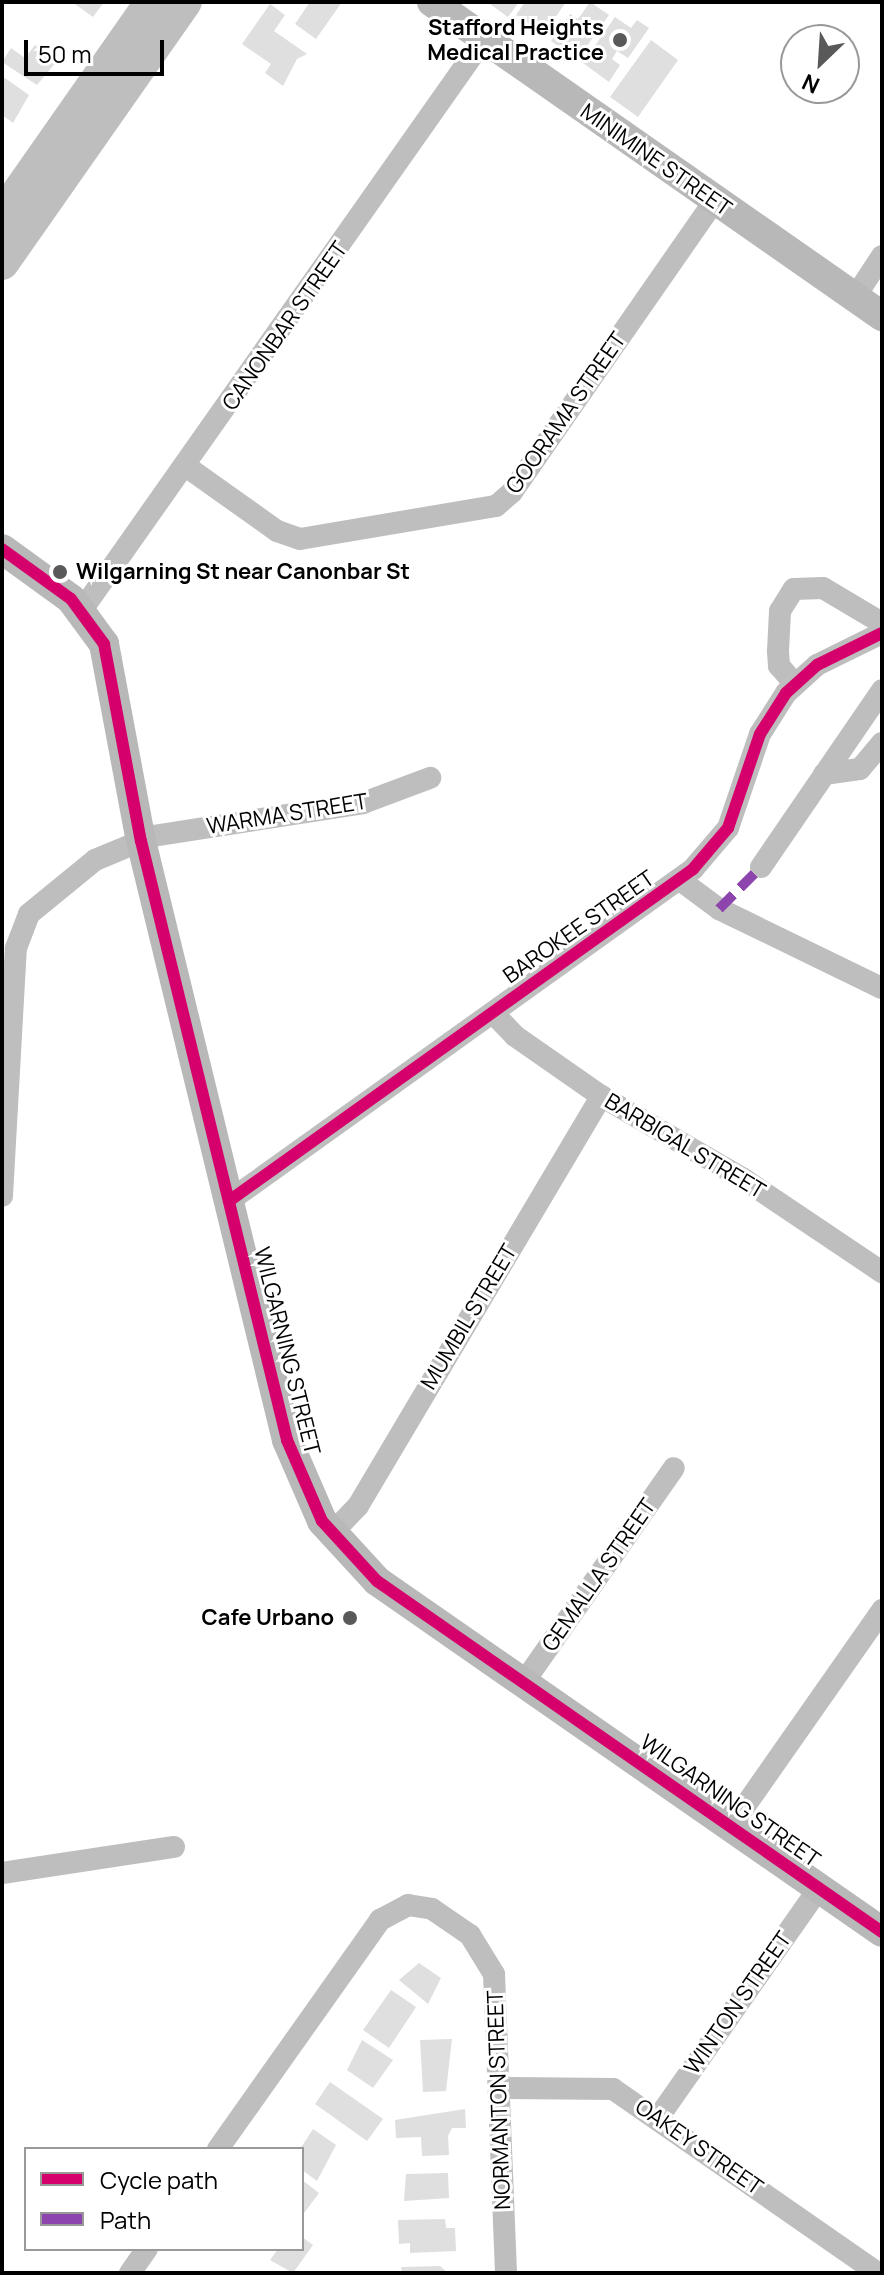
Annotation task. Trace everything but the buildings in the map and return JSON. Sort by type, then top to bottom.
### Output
[{"type":"main road","points":[[2,263],[9,216],[152,2]]},
{"type":"main road","points":[[9,216],[185,2]]},
{"type":"street","name":"MINIMINE STREET","points":[[432,2],[882,316]]},
{"type":"street","name":"CANONBAR STREET","points":[[82,610],[187,467],[484,39]]},
{"type":"street","name":"GOORAMA STREET","points":[[187,467],[277,531],[300,539],[496,506],[512,492],[715,200]]},
{"type":"street","points":[[855,297],[882,256]]},
{"type":"street","name":"WILGARNING STREET","points":[[2,549],[82,610],[108,657],[141,841],[295,1464],[331,1534],[377,1581],[882,1932]]},
{"type":"street","points":[[794,683],[779,666],[778,651],[780,611],[794,589],[823,588],[882,623]]},
{"type":"street","name":"BAROKEE STREET","points":[[229,1201],[680,880],[728,828],[760,734],[794,683],[882,633]]},
{"type":"street","points":[[761,867],[882,690]]},
{"type":"street","points":[[824,774],[860,769],[882,743]]},
{"type":"street","name":"WARMA STREET","points":[[2,1196],[21,925],[95,860],[141,841],[363,803],[430,778]]},
{"type":"street","points":[[680,880],[719,909],[882,988]]},
{"type":"street","name":"BARBIGAL STREET","points":[[493,1013],[515,1036],[601,1096],[742,1178],[882,1272]]},
{"type":"street","name":"MUMBIL STREET","points":[[331,1534],[358,1506],[601,1096]]},
{"type":"street","name":"GEMALLA STREET","points":[[524,1682],[674,1468]]},
{"type":"street","points":[[731,1826],[882,1610]]},
{"type":"street","points":[[2,1873],[174,1847]]},
{"type":"street","name":"WINTON STREET","points":[[658,2118],[819,1888]]},
{"type":"street","name":"NORMANTON STREET","points":[[219,2147],[380,1920],[408,1905],[442,1913],[483,1950],[496,1989],[506,2273]]},
{"type":"street","name":"OAKEY STREET","points":[[499,2088],[602,2085],[658,2118],[878,2273]]},
{"type":"street","points":[[130,2273],[146,2251]]},
{"type":"marked path","points":[[719,909],[761,867]]},
{"type":"cycle path","points":[[2,549],[71,599],[104,644],[141,841],[287,1440],[322,1521],[377,1581],[882,1932]]},
{"type":"cycle path","points":[[229,1201],[693,869],[728,828],[760,734],[786,693],[817,665],[882,633]]},
{"type":"place","name":"Stafford Heights Medical Practice","points":[[620,40]]},
{"type":"place","name":"Wilgarning St near Canonbar St","points":[[60,572]]},
{"type":"place","name":"Cafe Urbano","points":[[350,1618]]}]
